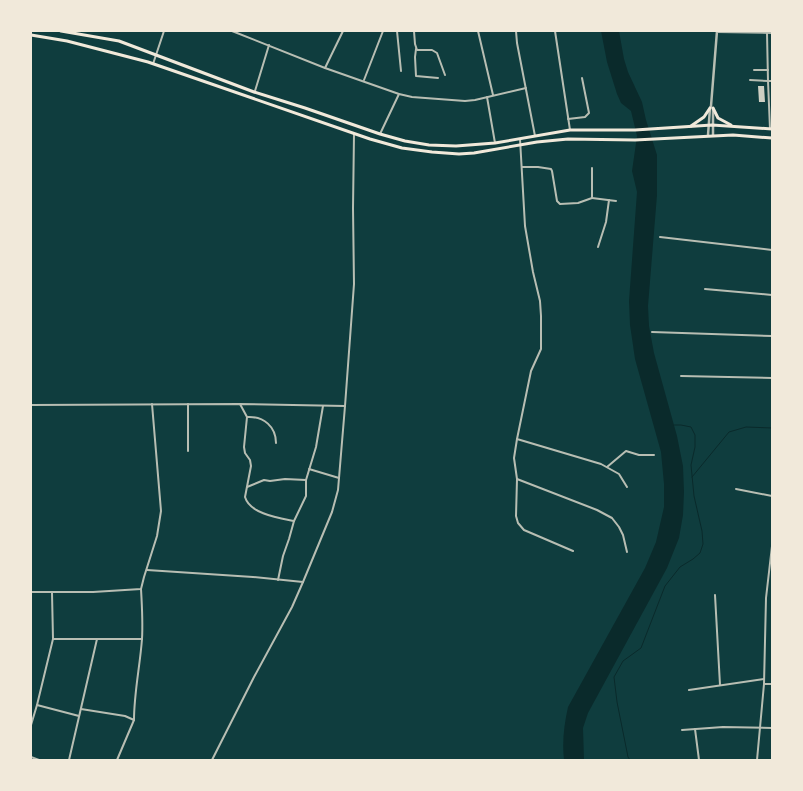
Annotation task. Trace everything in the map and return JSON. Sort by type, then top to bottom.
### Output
[{"type":"main road","points":[[61,31],[119,41],[155,56],[254,92],[380,134],[405,141],[429,145],[456,146],[494,143],[570,130],[635,130],[712,125],[771,129]]},
{"type":"main road","points":[[31,36],[67,41],[153,64],[302,114],[354,134],[402,148],[432,152],[474,153],[568,139],[635,140],[708,135],[772,138]]},
{"type":"main road","points":[[689,126],[704,117],[711,107],[718,118],[733,126]]},
{"type":"street","points":[[153,64],[164,31]]},
{"type":"street","points":[[232,31],[325,68],[363,80],[399,94],[412,97],[465,101],[526,88]]},
{"type":"street","points":[[325,68],[343,31]]},
{"type":"street","points":[[363,80],[383,31]]},
{"type":"street","points":[[397,31],[401,71]]},
{"type":"street","points":[[414,31],[416,76],[438,78]]},
{"type":"street","points":[[478,31],[493,96]]},
{"type":"street","points":[[516,31],[517,44],[535,136]]},
{"type":"street","points":[[555,31],[570,130]]},
{"type":"street","points":[[708,135],[717,31],[772,33]]},
{"type":"street","points":[[767,33],[771,129]]},
{"type":"street","points":[[254,92],[269,45]]},
{"type":"street","points":[[416,49],[418,51],[432,50],[437,53],[444,75]]},
{"type":"street","points":[[754,70],[768,70]]},
{"type":"street","points":[[568,119],[585,117],[589,114],[582,78]]},
{"type":"street","points":[[750,80],[772,81]]},
{"type":"street","points":[[380,134],[399,94]]},
{"type":"street","points":[[487,97],[494,143]]},
{"type":"street","points":[[711,107],[713,135]]},
{"type":"street","points":[[212,760],[254,677],[292,607],[332,512],[338,490],[354,284],[352,208],[354,134]]},
{"type":"street","points":[[520,139],[527,242],[540,308],[541,349],[532,371],[514,458],[517,479],[516,516],[518,523],[524,530],[573,551]]},
{"type":"street","points":[[522,167],[542,167],[551,170],[557,201],[560,204],[578,203],[592,198],[616,201]]},
{"type":"street","points":[[592,168],[592,198]]},
{"type":"street","points":[[598,246],[606,222],[609,200]]},
{"type":"street","points":[[660,237],[772,250]]},
{"type":"street","points":[[705,289],[772,295]]},
{"type":"street","points":[[652,332],[772,336]]},
{"type":"street","points":[[681,376],[772,378]]},
{"type":"street","points":[[117,760],[134,720],[134,707],[142,639],[142,589],[158,536],[161,511],[152,404]]},
{"type":"street","points":[[188,404],[188,450]]},
{"type":"street","points":[[31,405],[239,404],[345,406]]},
{"type":"street","points":[[239,404],[248,417],[244,447],[245,453],[250,460],[245,497],[246,502],[251,507],[276,518],[294,521]]},
{"type":"street","points":[[278,580],[284,551],[294,521],[306,496],[306,480],[317,442],[323,406]]},
{"type":"street","points":[[248,417],[257,417],[270,425],[276,437],[276,443]]},
{"type":"street","points":[[517,439],[583,458],[607,467],[619,474],[628,487]]},
{"type":"street","points":[[607,467],[626,452],[639,455],[654,455]]},
{"type":"street","points":[[309,469],[339,478]]},
{"type":"street","points":[[517,479],[597,510],[612,518],[623,535],[627,552]]},
{"type":"street","points":[[247,488],[264,480],[306,480]]},
{"type":"street","points":[[736,489],[772,496]]},
{"type":"street","points":[[757,760],[764,684],[766,598],[772,546]]},
{"type":"street","points":[[147,570],[303,582]]},
{"type":"street","points":[[31,592],[94,592],[142,589]]},
{"type":"street","points":[[31,725],[53,638],[52,592]]},
{"type":"street","points":[[715,595],[720,685]]},
{"type":"street","points":[[53,638],[142,639]]},
{"type":"street","points":[[69,760],[97,639]]},
{"type":"street","points":[[689,690],[764,679]]},
{"type":"street","points":[[764,684],[772,684]]},
{"type":"street","points":[[37,706],[79,716]]},
{"type":"street","points":[[81,710],[124,716],[134,720]]},
{"type":"street","points":[[682,730],[723,727],[772,728]]},
{"type":"street","points":[[695,729],[699,760]]},
{"type":"street","points":[[31,757],[39,760]]},
{"type":"water","points":[[601,31],[619,31],[624,59],[628,72],[642,102],[657,155],[657,195],[648,306],[649,326],[654,353],[677,436],[683,466],[683,515],[679,538],[667,568],[588,713],[583,728],[584,760],[564,760],[563,747],[565,720],[568,707],[645,568],[656,542],[664,507],[664,484],[661,452],[635,359],[630,325],[629,301],[637,192],[632,171],[637,136],[631,111],[621,103],[617,94],[607,62]]},
{"type":"building","points":[[758,86],[764,86],[765,102],[759,102]]},
{"type":"waterway","points":[[630,760],[628,757],[617,702],[614,677],[623,661],[641,648],[665,586],[680,567],[700,553],[703,544],[702,531],[694,496],[691,465],[695,447],[695,435],[691,427],[674,425]]},
{"type":"waterway","points":[[692,477],[729,432],[746,427],[772,428]]}]
